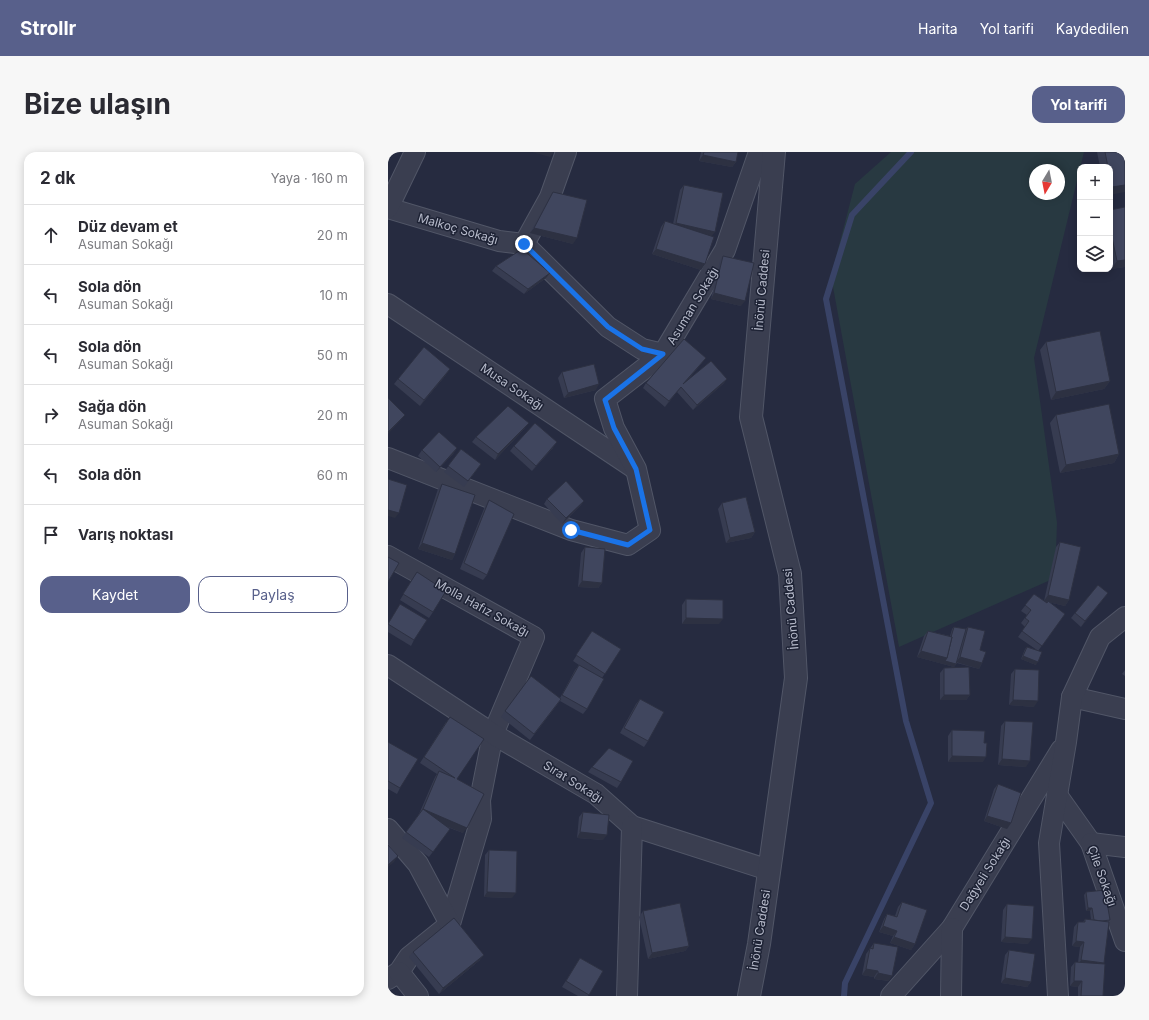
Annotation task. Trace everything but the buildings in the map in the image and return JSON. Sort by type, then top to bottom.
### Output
[{"type":"street","points":[[388,208],[415,152]]},
{"type":"street","points":[[566,152],[550,197],[524,244],[608,327],[642,349],[663,354]]},
{"type":"street","name":"Asuman Sokağı","points":[[388,458],[571,530],[628,545],[650,530],[636,469],[614,428],[605,400],[663,354],[725,250],[759,152]]},
{"type":"street","name":"İnönü Caddesi","points":[[749,996],[759,944],[796,678],[790,574],[751,417],[774,152]]},
{"type":"street","name":"Malkoç Sokağı","points":[[388,208],[499,241],[524,244]]},
{"type":"street","name":"Musa Sokağı","points":[[388,304],[636,469]]},
{"type":"street","name":"Molla Hafız Sokağı","points":[[388,556],[534,636],[493,734],[480,800],[481,819],[450,924]]},
{"type":"street","points":[[1058,996],[1049,843],[1072,697],[1100,637],[1125,617]]},
{"type":"street","name":"Sırat Sokağı","points":[[388,665],[493,734],[596,794],[632,826],[769,870]]},
{"type":"street","points":[[1072,697],[1125,709]]},
{"type":"street","name":"Dağyeli Sokağı","points":[[891,996],[952,928],[1066,742]]},
{"type":"street","name":"Çile Sokağı","points":[[1057,796],[1091,843],[1125,941]]},
{"type":"street","points":[[627,996],[632,826]]},
{"type":"street","points":[[388,829],[418,864],[450,924],[409,957],[394,976],[418,996]]},
{"type":"street","points":[[1091,843],[1125,847]]},
{"type":"street","points":[[951,996],[952,928]]},
{"type":"shaded area","points":[[891,152],[1084,152],[1081,164],[1077,164],[1077,181],[1034,358],[1057,523],[1055,578],[899,647],[831,276],[855,184]]},
{"type":"waterway","points":[[844,996],[845,983],[931,803],[906,721],[826,299],[852,215],[911,152]]},
{"type":"route","points":[[524,244],[608,327],[642,349],[663,354],[605,400],[614,428],[636,469],[650,530],[628,545],[571,530]]}]
